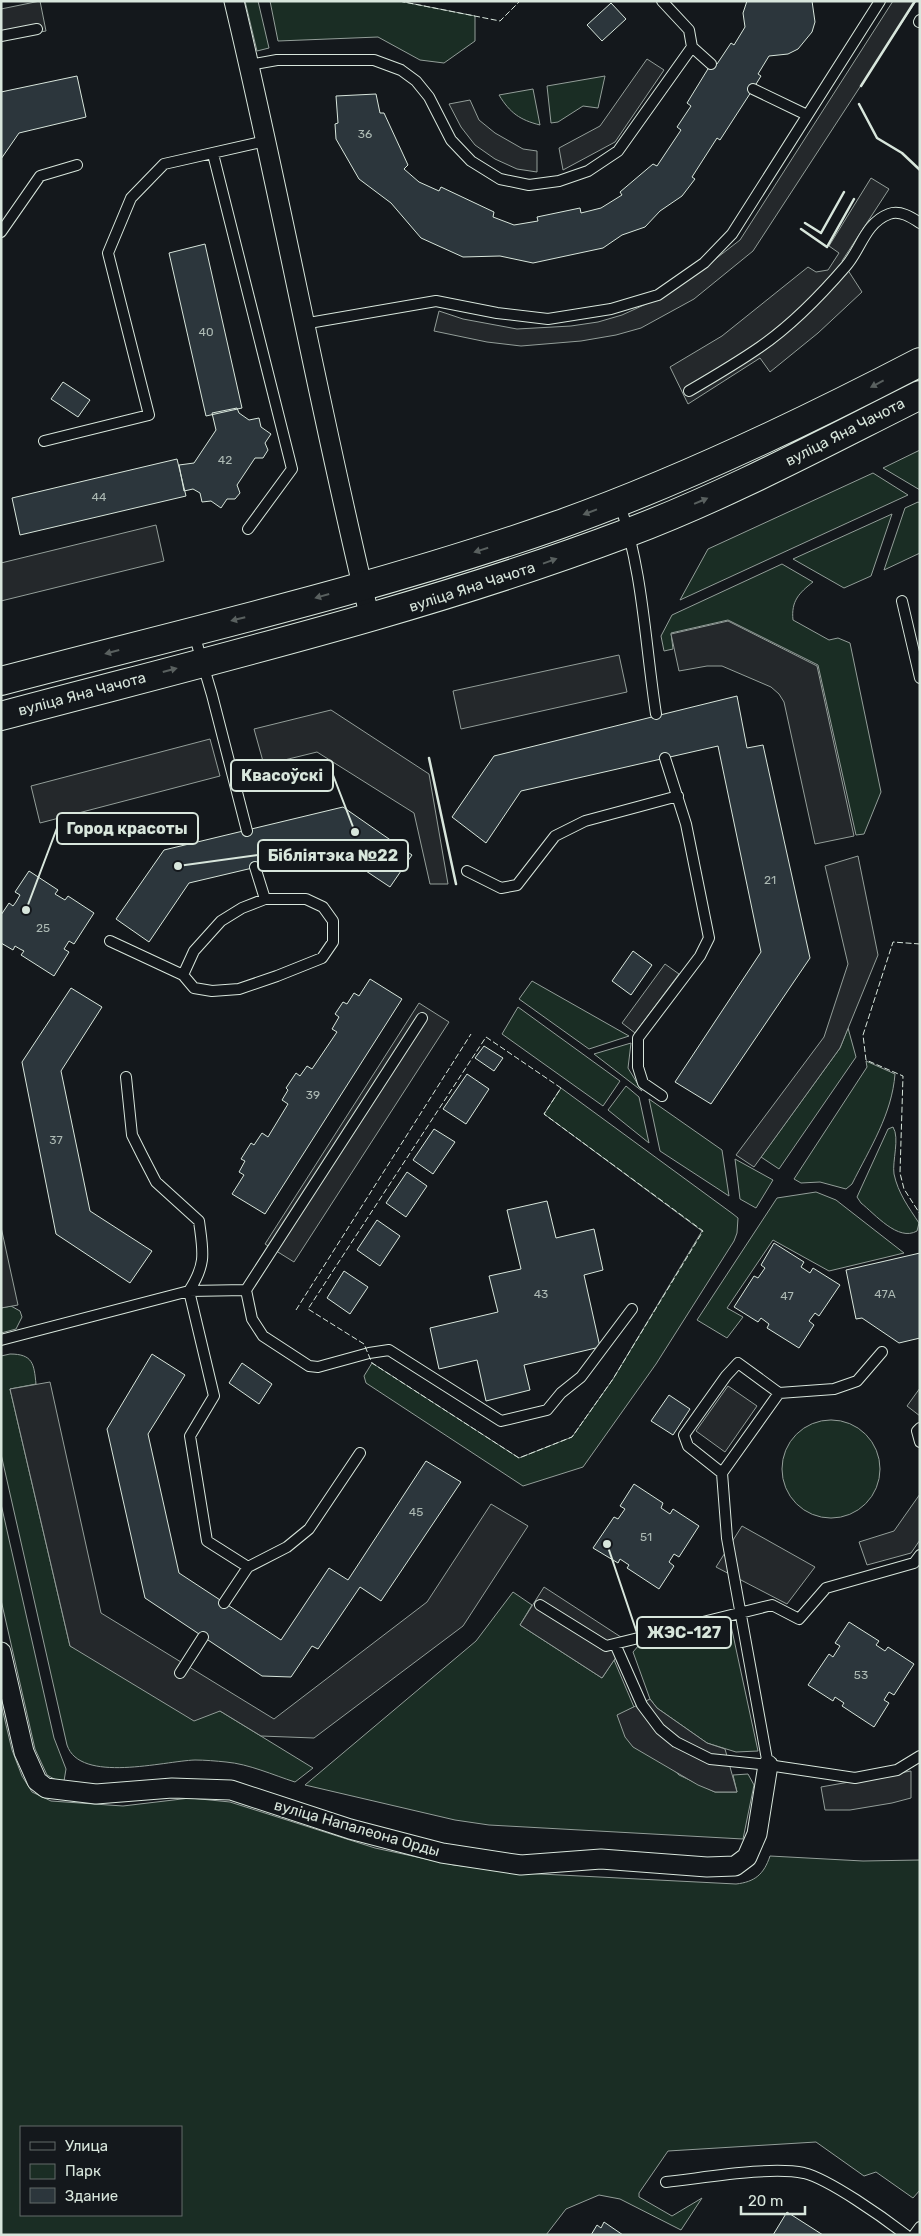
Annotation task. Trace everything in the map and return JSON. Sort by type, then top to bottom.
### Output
[{"type":"main road","name":"вуліца Яна Чачота","points":[[1,681],[362,585],[500,544],[619,501],[785,430],[920,362]]},
{"type":"main road","name":"вуліца Яна Чачота","points":[[1,716],[370,618],[508,576],[630,532],[751,480],[920,395]]},
{"type":"street","points":[[234,1],[250,65],[303,324],[370,618]]},
{"type":"street","name":"вуліца Напалеона Орды","points":[[1,1652],[24,1752],[37,1781],[46,1788],[66,1792],[96,1794],[172,1788],[231,1790],[368,1834],[442,1853],[521,1865],[601,1859],[708,1867],[735,1866],[747,1857],[757,1834],[768,1765]]},
{"type":"lane","points":[[662,1],[689,30],[692,47],[711,64]]},
{"type":"lane","points":[[303,324],[436,300],[497,313],[548,318],[611,309],[658,296],[704,263],[732,234],[880,1]]},
{"type":"lane","points":[[1,36],[37,28]]},
{"type":"lane","points":[[250,65],[277,60],[374,60],[401,70],[416,81],[429,97],[451,140],[471,161],[500,179],[529,185],[560,181],[588,171],[618,151],[692,47]]},
{"type":"lane","points":[[753,89],[807,116]]},
{"type":"lane","points":[[44,440],[149,415],[108,254],[131,198],[164,164],[265,141]]},
{"type":"lane","points":[[213,154],[292,469],[248,529]]},
{"type":"lane","points":[[1,232],[40,176],[77,165]]},
{"type":"lane","points":[[689,391],[760,347],[801,314],[848,264],[864,234],[876,222],[890,213],[909,215],[920,223]]},
{"type":"lane","points":[[619,501],[630,532],[637,569],[656,714]]},
{"type":"lane","points":[[902,601],[920,678]]},
{"type":"lane","points":[[193,631],[215,704],[247,830]]},
{"type":"lane","points":[[662,1096],[643,1083],[638,1067],[638,1038],[700,956],[709,938],[678,796],[665,758]]},
{"type":"lane","points":[[467,871],[501,888],[517,885],[555,836],[585,821],[678,796]]},
{"type":"lane","points":[[255,867],[266,899]]},
{"type":"lane","points":[[110,941],[183,975],[194,988],[212,991],[239,989],[322,958],[333,942],[333,921],[323,907],[306,899],[266,899],[242,908],[221,921],[194,951],[183,975]]},
{"type":"lane","points":[[422,1018],[246,1290],[252,1319],[263,1336],[309,1366],[323,1366],[369,1353],[389,1350],[501,1421],[547,1410],[561,1393],[581,1377],[632,1309]]},
{"type":"lane","points":[[126,1076],[132,1135],[142,1155],[156,1182],[199,1221],[203,1250],[200,1273],[189,1291],[214,1396],[190,1436],[207,1541],[248,1567]]},
{"type":"lane","points":[[1,1340],[189,1291],[246,1290]]},
{"type":"lane","points":[[722,1473],[688,1446],[684,1435],[726,1376],[738,1363],[779,1393],[834,1389],[857,1380],[882,1352]]},
{"type":"lane","points":[[768,1765],[726,1538],[722,1473],[779,1393]]},
{"type":"lane","points":[[920,1428],[917,1431],[920,1442]]},
{"type":"lane","points":[[224,1603],[248,1567],[287,1547],[309,1529],[360,1453]]},
{"type":"lane","points":[[540,1605],[606,1646],[772,1605],[799,1620],[826,1588],[914,1563],[920,1555]]},
{"type":"lane","points":[[180,1673],[203,1637]]},
{"type":"lane","points":[[615,1644],[642,1705],[660,1729],[676,1742],[710,1760],[768,1765],[855,1778],[897,1770],[920,1756]]},
{"type":"lane","points":[[666,2182],[785,2171],[805,2174],[821,2180],[867,2207],[906,2235]]},
{"type":"lane","points":[[914,2235],[920,2228]]},
{"type":"green space","points":[[245,1],[258,1],[269,48],[257,51]]},
{"type":"green space","points":[[270,1],[399,1],[475,16],[475,41],[444,63],[420,60],[378,37],[278,41]]},
{"type":"green space","points":[[605,76],[598,108],[583,106],[558,122],[551,123],[547,86]]},
{"type":"green space","points":[[533,89],[540,125],[516,115],[507,107],[499,95]]},
{"type":"green space","points":[[920,450],[920,490],[883,468]]},
{"type":"green space","points":[[873,473],[908,495],[680,600],[708,549]]},
{"type":"green space","points":[[918,502],[920,503],[920,553],[884,570],[905,508]]},
{"type":"green space","points":[[892,514],[871,576],[844,588],[793,559]]},
{"type":"green space","points":[[782,564],[813,582],[797,598],[793,608],[793,620],[829,640],[838,638],[850,643],[881,792],[864,834],[856,835],[818,665],[728,620],[671,633],[673,649],[664,651],[661,636],[672,615]]},
{"type":"green space","points":[[532,981],[629,1036],[589,1049],[519,999]]},
{"type":"green space","points":[[518,1007],[620,1081],[603,1106],[502,1034]]},
{"type":"green space","points":[[848,1028],[856,1057],[779,1169],[761,1157],[840,1048]]},
{"type":"green space","points":[[631,1043],[628,1068],[642,1091],[594,1054]]},
{"type":"green space","points":[[866,1061],[895,1074],[890,1103],[885,1117],[852,1184],[846,1189],[820,1182],[801,1183],[794,1179],[867,1067]]},
{"type":"green space","points":[[626,1086],[639,1097],[649,1143],[608,1110]]},
{"type":"green space","points":[[561,1088],[738,1218],[737,1233],[734,1241],[656,1364],[583,1467],[523,1486],[366,1383],[364,1376],[372,1363],[519,1458],[572,1437],[613,1379],[702,1231],[544,1114]]},
{"type":"green space","points":[[649,1099],[722,1150],[729,1196],[660,1151]]},
{"type":"green space","points":[[893,1127],[896,1137],[894,1174],[904,1200],[919,1223],[917,1231],[910,1233],[902,1233],[887,1225],[861,1203],[857,1197],[888,1129]]},
{"type":"green space","points":[[735,1159],[773,1180],[756,1208],[740,1199]]},
{"type":"green space","points":[[816,1192],[836,1200],[904,1253],[829,1271],[773,1240],[727,1308],[743,1317],[727,1338],[697,1320],[777,1198]]},
{"type":"green space","points":[[11,1306],[20,1311],[22,1317],[16,1329],[1,1333],[1,1308]]},
{"type":"green space","points":[[18,1354],[28,1358],[33,1366],[36,1384],[10,1389],[70,1646],[220,1711],[313,1768],[295,1782],[243,1765],[214,1761],[181,1761],[124,1768],[105,1767],[88,1764],[75,1757],[67,1745],[1,1454],[1,1356]]},
{"type":"green space","points":[[831,1420],[850,1424],[866,1434],[876,1450],[880,1469],[876,1488],[866,1504],[850,1514],[831,1518],[812,1514],[796,1504],[786,1488],[782,1469],[786,1450],[796,1434],[812,1424]]},
{"type":"green space","points":[[1,1504],[54,1738],[66,1769],[64,1781],[56,1780],[47,1775],[35,1749],[1,1600]]},
{"type":"green space","points":[[513,1592],[532,1605],[520,1625],[602,1678],[614,1660],[634,1707],[617,1716],[679,1775],[715,1792],[737,1792],[733,1775],[748,1774],[754,1785],[743,1839],[489,1825],[455,1820],[305,1785],[476,1641]]},
{"type":"green space","points":[[730,1621],[758,1751],[736,1752],[707,1743],[657,1708],[650,1699],[633,1652],[639,1645]]},
{"type":"green space","points":[[1,1704],[12,1750],[22,1776],[32,1792],[51,1801],[123,1806],[190,1798],[230,1802],[375,1848],[454,1865],[521,1873],[736,1884],[758,1876],[765,1868],[770,1856],[863,1861],[920,1860],[920,2190],[913,2198],[876,2172],[864,2176],[816,2142],[668,2151],[639,2193],[639,2197],[672,2216],[702,2198],[681,2230],[620,2199],[599,2195],[566,2209],[546,2235],[1,2235]]},
{"type":"shaded area","points":[[40,1],[46,31],[1,39],[1,9]]},
{"type":"shaded area","points":[[893,1],[916,1],[753,251],[694,299],[641,328],[616,335],[581,341],[521,346],[487,342],[434,331],[439,311],[463,319],[517,329],[571,326],[598,322],[622,315],[668,294],[696,274],[740,240]]},
{"type":"shaded area","points":[[647,59],[664,70],[615,142],[563,170],[559,148],[600,126]]},
{"type":"shaded area","points":[[470,100],[479,120],[495,133],[523,149],[537,151],[537,172],[517,169],[495,159],[475,145],[461,127],[449,104]]},
{"type":"shaded area","points":[[871,178],[889,189],[842,261],[862,292],[818,333],[770,372],[760,358],[688,404],[670,367],[722,336],[808,267],[816,272],[828,270],[839,253],[829,246]]},
{"type":"shaded area","points":[[156,525],[164,561],[1,601],[1,563]]},
{"type":"shaded area","points":[[728,621],[817,666],[854,836],[815,844],[784,702],[779,694],[771,687],[722,666],[707,666],[679,671],[671,634]]},
{"type":"shaded area","points":[[619,655],[627,692],[461,729],[453,691]]},
{"type":"shaded area","points":[[331,710],[429,774],[448,884],[430,884],[414,813],[317,752],[264,765],[254,729]]},
{"type":"shaded area","points":[[210,739],[220,776],[40,823],[31,786]]},
{"type":"shaded area","points":[[858,856],[878,955],[840,1048],[754,1167],[736,1155],[824,1037],[848,964],[825,866]]},
{"type":"shaded area","points":[[665,964],[679,974],[635,1033],[622,1023]]},
{"type":"shaded area","points":[[419,1003],[449,1022],[294,1262],[265,1244]]},
{"type":"shaded area","points":[[1,1227],[18,1305],[1,1308]]},
{"type":"shaded area","points":[[50,1382],[101,1613],[274,1719],[427,1602],[491,1504],[528,1526],[463,1626],[314,1738],[261,1736],[220,1711],[194,1721],[70,1646],[10,1389]]},
{"type":"shaded area","points":[[728,1386],[757,1406],[725,1452],[696,1431]]},
{"type":"shaded area","points":[[920,1388],[920,1416],[907,1406]]},
{"type":"shaded area","points":[[920,1494],[920,1540],[911,1553],[867,1565],[859,1542],[894,1531]]},
{"type":"shaded area","points":[[742,1526],[815,1567],[787,1604],[716,1567]]},
{"type":"shaded area","points":[[544,1587],[627,1641],[602,1678],[520,1625]]},
{"type":"shaded area","points":[[650,1699],[657,1708],[707,1743],[725,1749],[737,1792],[715,1792],[698,1785],[633,1747],[625,1737],[617,1715]]},
{"type":"shaded area","points":[[911,1771],[911,1798],[850,1810],[825,1810],[821,1787]]},
{"type":"building","points":[[747,1],[812,1],[815,22],[812,32],[798,49],[788,54],[769,56],[758,74],[761,76],[753,89],[720,140],[717,138],[692,177],[695,179],[682,196],[660,211],[645,227],[622,235],[603,248],[533,263],[500,256],[463,257],[421,238],[391,203],[359,179],[336,139],[335,124],[338,123],[336,96],[376,94],[380,113],[384,113],[408,165],[404,169],[419,182],[439,191],[441,187],[494,212],[493,217],[514,225],[538,221],[537,217],[580,208],[581,213],[601,208],[622,195],[620,192],[653,164],[657,166],[681,130],[677,127],[691,106],[687,103],[711,64],[713,62],[717,64],[731,43],[734,45],[745,27],[743,13]]},
{"type":"building","points":[[611,3],[626,19],[602,41],[587,25]]},
{"type":"building","points":[[77,76],[86,117],[19,133],[1,159],[1,92]]},
{"type":"building","points":[[205,244],[242,408],[206,416],[169,253]]},
{"type":"building","points":[[63,382],[90,400],[78,417],[51,399]]},
{"type":"building","points":[[237,408],[239,413],[249,420],[259,418],[261,427],[271,434],[265,443],[268,450],[263,458],[255,458],[237,485],[240,493],[235,499],[227,499],[221,508],[211,501],[202,502],[200,493],[193,489],[184,491],[179,465],[194,463],[216,430],[212,413]]},
{"type":"building","points":[[177,459],[186,496],[20,535],[12,498]]},
{"type":"building","points":[[737,696],[747,748],[763,745],[810,958],[711,1104],[675,1082],[761,952],[718,746],[521,791],[486,843],[452,817],[494,756]]},
{"type":"building","points":[[343,807],[412,855],[390,887],[333,849],[189,883],[149,942],[116,919],[164,850]]},
{"type":"building","points":[[29,871],[58,890],[55,894],[65,900],[68,896],[94,913],[74,944],[69,941],[64,949],[69,952],[54,976],[21,955],[24,951],[15,946],[13,950],[1,943],[1,915],[9,903],[13,906],[16,902],[20,895],[15,892]]},
{"type":"building","points":[[633,951],[652,965],[631,995],[612,981]]},
{"type":"building","points":[[370,979],[402,999],[265,1214],[232,1194],[244,1175],[239,1172],[245,1161],[241,1159],[251,1143],[254,1145],[262,1133],[268,1137],[288,1104],[282,1100],[288,1090],[286,1088],[296,1073],[300,1076],[307,1066],[312,1069],[337,1032],[332,1029],[339,1017],[335,1014],[343,1002],[347,1004],[354,993],[359,996]]},
{"type":"building","points":[[71,988],[102,1007],[61,1071],[90,1211],[152,1251],[130,1283],[56,1234],[22,1062]]},
{"type":"building","points":[[484,1046],[503,1058],[494,1071],[475,1058]]},
{"type":"building","points":[[467,1074],[489,1089],[466,1124],[443,1109]]},
{"type":"building","points":[[434,1129],[455,1142],[433,1174],[413,1160]]},
{"type":"building","points":[[407,1172],[427,1186],[406,1217],[386,1203]]},
{"type":"building","points":[[547,1201],[556,1238],[594,1229],[603,1270],[584,1275],[600,1347],[524,1365],[530,1390],[486,1401],[477,1360],[439,1369],[430,1328],[498,1312],[489,1276],[521,1269],[507,1210]]},
{"type":"building","points":[[377,1220],[400,1236],[380,1266],[357,1250]]},
{"type":"building","points":[[774,1243],[804,1262],[801,1267],[810,1273],[813,1268],[840,1285],[819,1316],[815,1313],[809,1321],[814,1325],[799,1348],[767,1328],[769,1324],[761,1318],[758,1322],[734,1307],[754,1276],[758,1278],[765,1268],[761,1265]]},
{"type":"building","points":[[920,1253],[920,1338],[899,1343],[862,1318],[856,1319],[846,1270]]},
{"type":"building","points":[[344,1271],[368,1287],[350,1314],[327,1298]]},
{"type":"building","points":[[152,1354],[185,1375],[148,1434],[179,1573],[281,1640],[329,1568],[348,1580],[426,1461],[461,1482],[381,1601],[360,1587],[318,1649],[312,1646],[291,1677],[262,1676],[145,1598],[107,1429]]},
{"type":"building","points":[[242,1363],[272,1384],[259,1404],[229,1383]]},
{"type":"building","points":[[669,1395],[690,1409],[673,1435],[651,1421]]},
{"type":"building","points":[[634,1484],[663,1503],[661,1508],[670,1514],[673,1509],[699,1526],[679,1557],[674,1554],[669,1562],[674,1566],[659,1589],[627,1568],[629,1565],[620,1559],[618,1563],[593,1548],[614,1517],[618,1519],[625,1509],[620,1506]]},
{"type":"building","points":[[849,1622],[879,1641],[876,1645],[885,1651],[888,1647],[914,1664],[894,1695],[889,1692],[884,1700],[889,1703],[874,1727],[842,1706],[844,1703],[835,1697],[833,1701],[808,1685],[829,1654],[833,1657],[840,1646],[835,1643]]},
{"type":"building","points":[[787,2212],[823,2235],[773,2235]]},
{"type":"building","points":[[604,2222],[623,2235],[591,2235],[597,2225],[601,2228]]},
{"type":"fence","points":[[399,1],[500,21],[520,1]]},
{"type":"fence","points":[[920,944],[893,942],[863,1035],[866,1060],[903,1076],[900,1173],[904,1189],[920,1214]]},
{"type":"fence","points":[[296,1310],[471,1034]]},
{"type":"fence","points":[[486,1037],[561,1088],[544,1114],[703,1231],[613,1379],[572,1437],[519,1458],[372,1363],[364,1344],[308,1309],[486,1037]]},
{"type":"wall","points":[[861,86],[915,1]]},
{"type":"wall","points":[[859,104],[877,138],[902,153],[920,170]]},
{"type":"wall","points":[[805,223],[821,233],[844,192]]},
{"type":"wall","points":[[801,229],[827,247],[854,199]]},
{"type":"wall","points":[[429,758],[456,884]]},
{"type":"place","name":"Квасоўскі","points":[[355,832]]},
{"type":"place","name":"Бібліятэка №22","points":[[178,866]]},
{"type":"place","name":"Город красоты","points":[[26,910]]},
{"type":"place","name":"ЖЭС-127","points":[[607,1544]]}]
